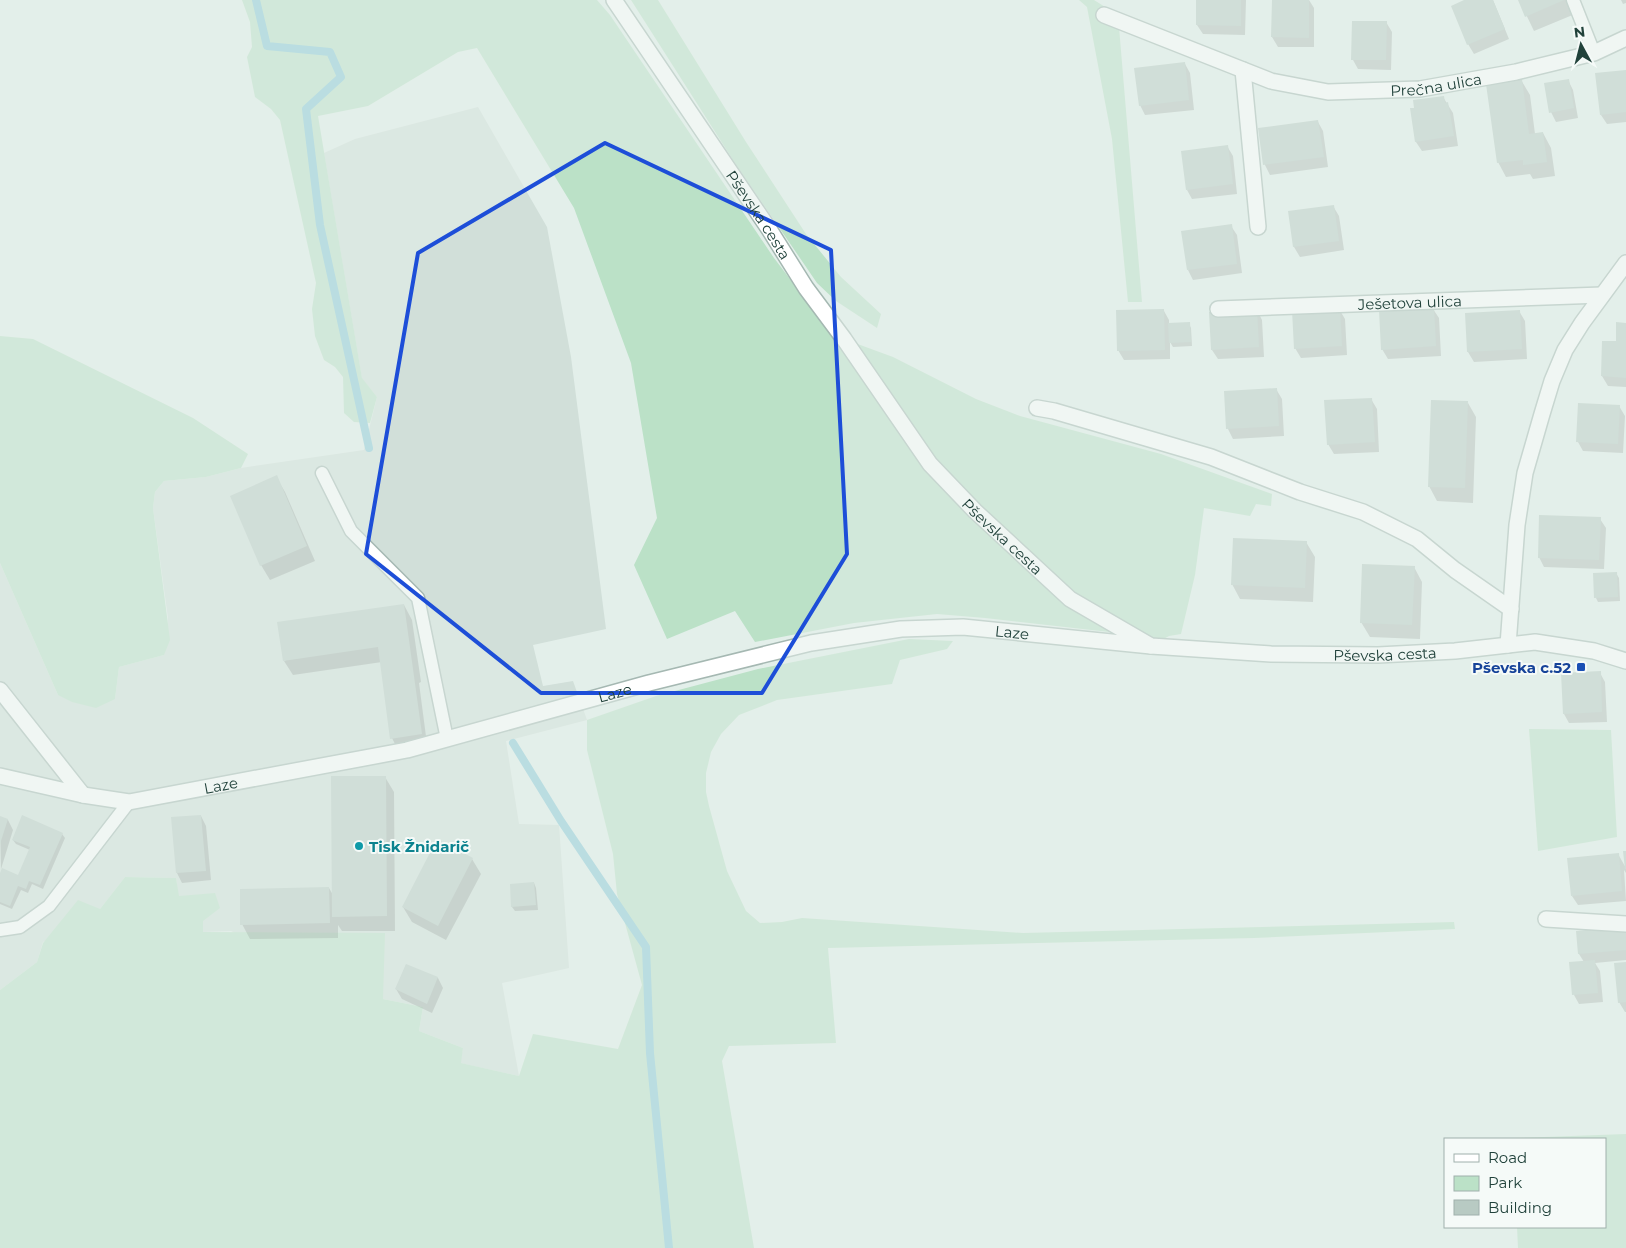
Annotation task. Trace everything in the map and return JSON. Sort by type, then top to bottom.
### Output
[{"type":"street","name":"Pševska cesta","points":[[614,0],[770,229],[806,288],[888,401],[930,464],[975,511],[1070,599],[1151,646],[1271,654],[1378,655],[1455,651],[1535,642],[1594,651],[1626,661]]},
{"type":"street","name":"Prečna ulica","points":[[1104,15],[1272,81],[1328,92],[1420,89],[1516,72],[1594,52],[1626,38]]},
{"type":"street","points":[[1243,70],[1258,227]]},
{"type":"street","points":[[1508,645],[1517,525],[1524,473],[1552,381],[1565,350],[1626,263]]},
{"type":"street","name":"Ješetova ulica","points":[[1218,309],[1602,295]]},
{"type":"street","points":[[1037,408],[1054,411],[1211,457],[1300,492],[1363,512],[1417,539],[1455,570],[1511,609]]},
{"type":"street","name":"Laze","points":[[0,776],[83,796],[129,802],[407,750],[649,683],[811,643],[901,629],[963,628],[1151,646]]},
{"type":"street","points":[[0,690],[83,796]]},
{"type":"street","points":[[1546,919],[1626,924]]},
{"type":"lane","points":[[1573,0],[1594,52]]},
{"type":"lane","points":[[322,473],[351,531],[418,598],[447,739]]},
{"type":"lane","points":[[0,930],[20,927],[49,906],[129,802]]},
{"type":"highlighted area","points":[[605,143],[831,250],[847,554],[762,693],[541,693],[366,554],[418,253]]},
{"type":"shaded area","points":[[478,107],[547,227],[571,357],[606,629],[533,645],[543,686],[573,681],[587,720],[506,741],[519,824],[559,825],[569,968],[502,983],[519,1076],[460,1063],[463,1048],[419,1031],[423,1007],[383,999],[231,931],[202,932],[203,921],[178,896],[176,878],[125,877],[100,909],[43,942],[37,962],[0,990],[0,563],[58,695],[115,699],[119,667],[164,655],[168,618],[153,508],[155,492],[164,481],[206,477],[241,468],[364,450],[377,397],[362,379],[324,153],[355,139]]},
{"type":"green space","points":[[242,0],[597,0],[610,15],[774,258],[803,296],[844,339],[893,357],[976,399],[1020,416],[1161,454],[1272,494],[1271,506],[1256,504],[1250,516],[1204,508],[1195,575],[1181,634],[1169,636],[1151,646],[1127,634],[937,614],[854,623],[755,642],[735,611],[667,639],[634,565],[657,518],[631,363],[574,208],[477,48],[458,52],[368,106],[318,116],[362,378],[377,397],[370,423],[354,422],[344,413],[343,377],[335,367],[324,360],[315,336],[312,309],[316,283],[280,120],[271,109],[255,97],[247,57],[252,47],[250,22]]},
{"type":"green space","points":[[631,0],[658,0],[746,142],[806,234],[841,277],[881,314],[877,328],[836,301],[817,283],[733,160]]},
{"type":"green space","points":[[1079,0],[1094,0],[1118,15],[1142,302],[1128,302],[1112,139],[1087,7]]},
{"type":"green space","points":[[0,336],[33,339],[193,418],[248,454],[241,468],[206,477],[164,481],[155,492],[153,508],[170,640],[164,655],[119,667],[115,699],[96,708],[72,702],[58,695],[0,563]]},
{"type":"green space","points":[[909,639],[953,641],[947,649],[900,660],[892,684],[777,700],[739,715],[721,734],[711,752],[706,773],[706,792],[727,871],[746,911],[760,923],[782,922],[802,918],[1023,933],[1454,922],[1455,929],[1254,938],[828,948],[836,1043],[729,1046],[722,1061],[754,1248],[0,1248],[0,990],[37,962],[43,943],[78,900],[100,909],[125,877],[176,878],[179,896],[215,893],[220,908],[203,921],[203,932],[385,933],[383,999],[423,1007],[419,1031],[463,1048],[461,1063],[519,1076],[533,1034],[618,1049],[642,985],[617,894],[613,854],[587,750],[587,720],[656,696],[758,669]]},
{"type":"green space","points":[[1529,729],[1611,730],[1617,837],[1538,851]]},
{"type":"green space","points":[[1626,1134],[1626,1248],[1518,1248],[1517,1228],[1606,1228],[1606,1138],[1516,1138]]},
{"type":"building","points":[[1196,0],[1241,0],[1241,26],[1196,25]]},
{"type":"building","points":[[1272,0],[1309,0],[1309,38],[1271,37]]},
{"type":"building","points":[[1464,0],[1493,0],[1505,29],[1467,45],[1451,6]]},
{"type":"building","points":[[1518,0],[1564,0],[1525,17]]},
{"type":"building","points":[[1352,21],[1387,21],[1386,60],[1351,60]]},
{"type":"building","points":[[1185,62],[1189,100],[1139,106],[1134,68]]},
{"type":"building","points":[[1626,70],[1626,112],[1600,115],[1595,73]]},
{"type":"building","points":[[1522,79],[1529,134],[1543,132],[1547,162],[1523,165],[1523,160],[1497,163],[1486,84]]},
{"type":"building","points":[[1569,79],[1574,108],[1549,113],[1544,83]]},
{"type":"building","points":[[1444,96],[1445,103],[1448,102],[1454,136],[1415,142],[1410,108],[1414,108],[1413,100]]},
{"type":"building","points":[[1318,120],[1324,157],[1263,165],[1258,128]]},
{"type":"building","points":[[1228,145],[1233,184],[1186,190],[1181,151]]},
{"type":"building","points":[[1334,205],[1339,241],[1293,247],[1288,211]]},
{"type":"building","points":[[1232,224],[1237,264],[1187,270],[1181,231]]},
{"type":"building","points":[[1434,307],[1436,346],[1381,350],[1379,310]]},
{"type":"building","points":[[1340,308],[1342,346],[1294,349],[1292,310]]},
{"type":"building","points":[[1164,309],[1165,350],[1117,351],[1116,310]]},
{"type":"building","points":[[1257,309],[1259,347],[1211,350],[1209,312]]},
{"type":"building","points":[[1520,310],[1522,349],[1467,352],[1465,313]]},
{"type":"building","points":[[1190,322],[1191,342],[1169,343],[1168,323]]},
{"type":"building","points":[[1616,322],[1626,323],[1626,378],[1601,376],[1602,341],[1616,341]]},
{"type":"building","points":[[1277,388],[1279,426],[1226,429],[1224,391]]},
{"type":"building","points":[[1372,398],[1375,442],[1327,445],[1324,400]]},
{"type":"building","points":[[1431,400],[1468,401],[1465,488],[1428,487]]},
{"type":"building","points":[[1578,403],[1620,405],[1618,444],[1576,442]]},
{"type":"building","points":[[277,475],[307,546],[260,566],[230,496]]},
{"type":"building","points":[[1539,515],[1601,517],[1599,560],[1538,558]]},
{"type":"building","points":[[1233,538],[1307,541],[1305,588],[1231,585]]},
{"type":"building","points":[[1362,564],[1415,566],[1412,625],[1360,623]]},
{"type":"building","points":[[1617,572],[1618,597],[1594,598],[1593,573]]},
{"type":"building","points":[[404,604],[422,734],[390,739],[378,647],[283,661],[277,622]]},
{"type":"building","points":[[1601,671],[1602,712],[1563,714],[1561,673]]},
{"type":"building","name":"Tisk Žnidarič","points":[[331,776],[386,776],[387,916],[332,917]]},
{"type":"building","points":[[22,815],[63,833],[40,885],[29,881],[26,889],[18,886],[10,906],[0,902],[0,873],[2,868],[18,875],[30,847],[12,840]]},
{"type":"building","points":[[201,815],[206,871],[176,873],[171,817]]},
{"type":"building","points":[[0,816],[8,819],[0,844]]},
{"type":"building","points":[[437,839],[473,858],[438,926],[402,907]]},
{"type":"building","points":[[1623,851],[1626,851],[1626,869],[1625,869]]},
{"type":"building","points":[[1619,853],[1622,891],[1571,896],[1567,858]]},
{"type":"building","points":[[534,882],[536,905],[511,907],[510,884]]},
{"type":"building","points":[[329,887],[330,923],[240,925],[240,889]]},
{"type":"building","points":[[1626,926],[1626,950],[1578,954],[1576,931]]},
{"type":"building","points":[[1595,960],[1598,993],[1572,995],[1569,962]]},
{"type":"building","points":[[1626,962],[1626,1002],[1618,1003],[1614,963]]},
{"type":"building","points":[[406,964],[438,977],[427,1004],[395,989]]},
{"type":"waterway","points":[[256,0],[267,46],[330,52],[341,77],[306,109],[320,225],[369,448]]},
{"type":"waterway","points":[[513,743],[561,821],[646,947],[650,1053],[669,1248]]},
{"type":"place","name":"Pševska c.52","points":[[1581,667]]},
{"type":"place","name":"Tisk Žnidarič","points":[[359,846]]}]
